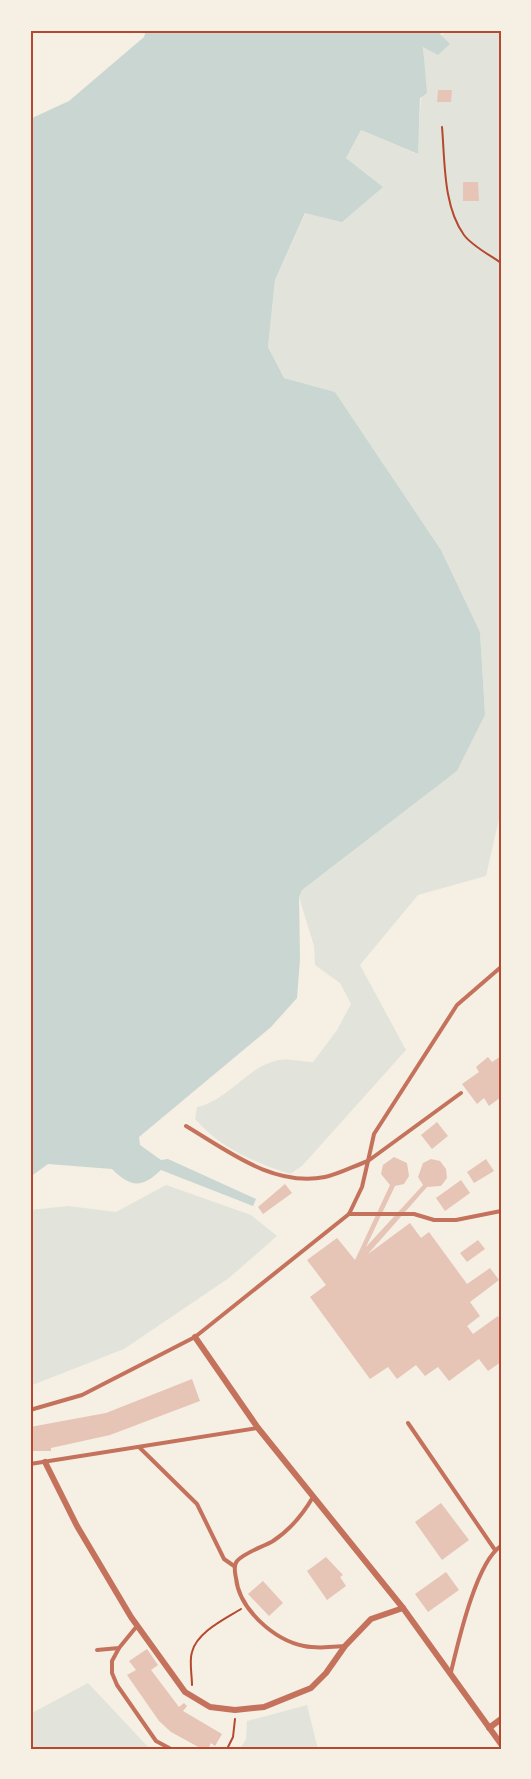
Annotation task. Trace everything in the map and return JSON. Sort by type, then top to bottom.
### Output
[{"type":"street","points":[[195,1337],[258,1428],[404,1608],[501,1744]]},
{"type":"street","points":[[45,1462],[77,1526],[138,1626],[185,1692],[210,1707],[235,1710],[264,1707],[311,1688],[345,1646],[371,1619],[404,1608]]},
{"type":"street","points":[[489,1728],[501,1719]]},
{"type":"lane","points":[[30,1410],[82,1395],[195,1337],[350,1214],[362,1186],[374,1134],[457,1005],[501,967]]},
{"type":"lane","points":[[186,1126],[254,1167],[291,1179],[325,1177],[368,1161],[461,1093]]},
{"type":"lane","points":[[350,1214],[414,1214],[434,1220],[456,1220],[501,1211]]},
{"type":"lane","points":[[408,1423],[495,1550]]},
{"type":"lane","points":[[30,1464],[258,1428]]},
{"type":"lane","points":[[140,1447],[197,1504],[225,1559],[234,1566]]},
{"type":"lane","points":[[313,1496],[291,1527],[275,1540],[238,1560],[234,1566],[237,1586],[246,1606],[268,1628],[286,1640],[303,1646],[323,1648],[345,1646]]},
{"type":"lane","points":[[451,1672],[466,1611],[495,1550],[501,1546]]},
{"type":"lane","points":[[138,1626],[119,1648],[112,1661],[112,1673],[117,1685],[156,1741],[171,1749]]},
{"type":"lane","points":[[97,1650],[119,1648]]},
{"type":"path","points":[[442,127],[448,192],[453,212],[464,236],[501,263]]},
{"type":"path","points":[[185,1692],[192,1688],[191,1654],[195,1645],[204,1635],[246,1606]]},
{"type":"path","points":[[227,1749],[232,1737],[235,1710]]},
{"type":"shaded area","points":[[146,30],[449,30],[440,34],[450,44],[438,55],[423,47],[427,93],[420,98],[418,154],[361,130],[346,158],[383,187],[342,222],[305,213],[275,280],[268,347],[284,378],[335,392],[441,550],[480,632],[485,715],[457,771],[302,890],[299,897],[300,959],[297,998],[271,1027],[139,1137],[140,1145],[161,1160],[168,1159],[256,1199],[253,1206],[161,1170],[148,1180],[136,1183],[125,1180],[112,1169],[48,1164],[30,1177],[30,119],[69,101],[144,37]]},
{"type":"shaded area","points":[[449,30],[501,30],[501,810],[486,876],[418,895],[360,965],[406,1050],[302,1166],[290,1174],[238,1153],[215,1138],[195,1119],[197,1107],[219,1098],[268,1063],[279,1060],[313,1062],[337,1030],[351,1004],[340,983],[315,965],[314,946],[299,897],[302,890],[457,771],[485,715],[480,632],[441,550],[335,392],[284,378],[268,347],[275,280],[306,212],[383,187],[346,158],[361,130],[417,154],[423,46]]},
{"type":"shaded area","points":[[166,1185],[251,1215],[277,1236],[229,1278],[124,1349],[30,1386],[30,1210],[68,1206],[116,1212]]},
{"type":"shaded area","points":[[88,1683],[150,1749],[30,1749],[30,1714]]},
{"type":"shaded area","points":[[307,1705],[318,1749],[240,1749],[246,1739],[247,1721]]},
{"type":"building","points":[[438,90],[452,90],[451,102],[437,102]]},
{"type":"building","points":[[463,182],[478,182],[479,201],[463,201]]},
{"type":"building","points":[[501,1056],[501,1097],[489,1106],[484,1098],[477,1104],[462,1084],[479,1072],[476,1067],[488,1057],[492,1062]]},
{"type":"building","points":[[437,1122],[448,1136],[432,1149],[421,1135]]},
{"type":"building","points":[[394,1157],[407,1163],[409,1176],[404,1184],[395,1186],[366,1247],[423,1185],[418,1177],[423,1163],[431,1159],[440,1161],[446,1169],[447,1178],[441,1186],[427,1187],[368,1254],[410,1223],[421,1238],[429,1232],[467,1284],[490,1268],[499,1280],[470,1302],[480,1316],[467,1326],[473,1334],[498,1316],[501,1320],[501,1362],[488,1371],[479,1359],[449,1381],[438,1367],[425,1376],[416,1365],[397,1379],[388,1367],[370,1379],[310,1297],[326,1285],[307,1260],[337,1238],[355,1260],[390,1185],[381,1174],[383,1165]]},
{"type":"building","points":[[486,1159],[494,1171],[474,1183],[467,1172]]},
{"type":"building","points":[[461,1180],[470,1193],[445,1211],[436,1198]]},
{"type":"building","points":[[285,1184],[292,1193],[263,1214],[258,1207]]},
{"type":"building","points":[[478,1240],[485,1249],[467,1262],[460,1253]]},
{"type":"building","points":[[192,1379],[200,1401],[110,1435],[51,1448],[51,1451],[30,1451],[30,1427],[106,1413]]},
{"type":"building","points":[[441,1503],[469,1540],[442,1560],[415,1522]]},
{"type":"building","points":[[326,1557],[343,1575],[340,1577],[346,1586],[327,1600],[307,1571]]},
{"type":"building","points":[[446,1572],[459,1590],[428,1612],[415,1594]]},
{"type":"building","points":[[263,1581],[283,1603],[269,1616],[248,1594]]},
{"type":"building","points":[[147,1649],[158,1665],[151,1670],[179,1707],[184,1703],[187,1706],[183,1711],[222,1734],[215,1746],[211,1743],[208,1749],[202,1749],[171,1732],[159,1721],[127,1675],[136,1670],[129,1661]]}]
